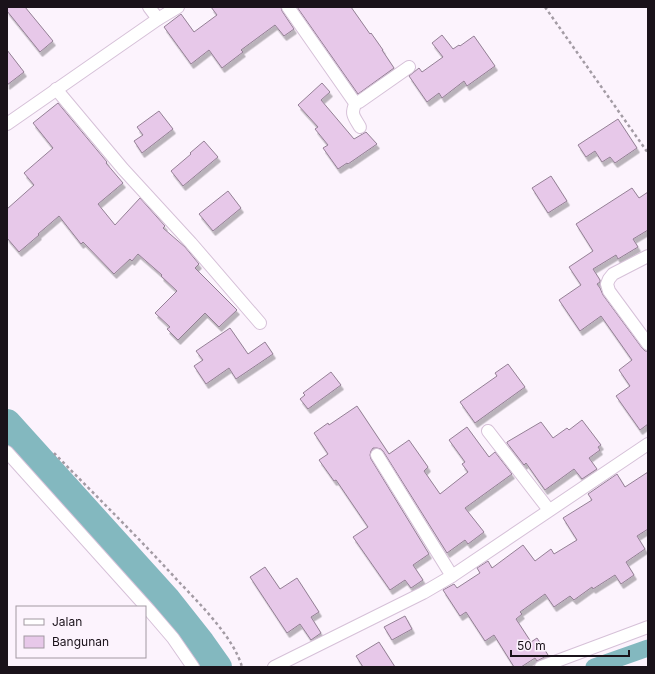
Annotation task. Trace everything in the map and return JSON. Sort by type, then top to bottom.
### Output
[{"type":"street","points":[[149,7],[158,19]]},
{"type":"street","points":[[7,124],[158,19],[178,7]]},
{"type":"street","points":[[288,7],[353,100],[356,102]]},
{"type":"street","points":[[356,102],[359,102],[408,67]]},
{"type":"street","points":[[56,89],[123,169],[191,243],[260,323]]},
{"type":"street","points":[[356,102],[352,113],[360,128]]},
{"type":"street","points":[[648,256],[613,274],[607,284],[609,291],[648,344]]},
{"type":"street","points":[[488,431],[549,510]]},
{"type":"street","points":[[274,667],[423,593],[452,576],[648,444]]},
{"type":"street","points":[[7,452],[145,606]]},
{"type":"street","points":[[377,455],[452,576]]},
{"type":"street","points":[[146,607],[173,638],[193,667]]},
{"type":"street","points":[[542,667],[648,627]]},
{"type":"path","points":[[545,7],[648,153]]},
{"type":"path","points":[[54,453],[203,607],[232,645],[242,667]]},
{"type":"building","points":[[7,7],[25,7],[53,41],[40,52],[7,11]]},
{"type":"building","points":[[211,7],[281,7],[294,29],[284,36],[275,25],[241,50],[243,52],[222,68],[209,50],[191,64],[164,27],[181,14],[194,32],[217,15]]},
{"type":"building","points":[[297,7],[351,7],[383,50],[394,68],[358,94]]},
{"type":"building","points":[[442,35],[453,49],[474,36],[495,66],[467,86],[464,81],[442,98],[439,93],[427,102],[409,76],[419,68],[422,72],[443,57],[432,43]]},
{"type":"building","points":[[7,50],[24,72],[7,85]]},
{"type":"building","points":[[322,83],[330,92],[321,100],[354,139],[366,132],[377,144],[338,169],[323,148],[328,145],[315,129],[318,127],[298,105]]},
{"type":"building","points":[[58,103],[123,183],[98,204],[115,225],[140,198],[165,226],[163,228],[185,247],[199,264],[195,268],[237,310],[219,327],[205,313],[178,340],[167,329],[170,327],[155,313],[177,291],[161,276],[162,275],[138,254],[132,261],[130,259],[114,274],[83,242],[81,244],[59,216],[19,252],[7,238],[7,209],[34,185],[24,173],[53,148],[33,123]]},
{"type":"building","points":[[159,111],[173,129],[142,153],[134,141],[143,135],[137,127]]},
{"type":"building","points":[[618,119],[637,148],[615,163],[610,157],[602,162],[595,151],[586,157],[578,145]]},
{"type":"building","points":[[204,141],[218,157],[183,186],[171,171]]},
{"type":"building","points":[[551,176],[567,201],[548,213],[532,188]]},
{"type":"building","points":[[632,188],[639,198],[648,192],[648,230],[633,239],[638,247],[618,259],[616,255],[593,269],[600,280],[597,284],[603,295],[642,348],[645,351],[648,351],[648,424],[640,430],[616,396],[630,386],[619,370],[632,360],[601,316],[580,331],[559,300],[581,285],[569,267],[593,251],[576,224]]},
{"type":"building","points":[[228,191],[241,208],[213,231],[199,214]]},
{"type":"building","points":[[230,328],[248,354],[265,342],[273,354],[236,379],[229,368],[206,384],[194,366],[203,360],[196,351]]},
{"type":"building","points":[[508,364],[525,387],[475,423],[460,402],[497,376],[495,373]]},
{"type":"building","points":[[331,372],[341,385],[308,409],[300,399],[305,395],[303,393]]},
{"type":"building","points":[[357,406],[389,454],[409,440],[428,467],[424,471],[440,494],[468,472],[462,464],[465,462],[449,440],[467,427],[489,457],[495,452],[512,474],[465,508],[484,532],[468,544],[465,540],[447,553],[383,451],[381,449],[373,448],[370,455],[371,459],[429,554],[413,565],[423,580],[411,588],[405,580],[390,590],[353,537],[368,527],[336,480],[334,481],[319,460],[328,454],[314,433],[328,423],[329,425]]},
{"type":"building","points":[[582,420],[601,445],[598,447],[600,450],[589,458],[597,469],[582,479],[574,469],[545,490],[526,463],[524,465],[507,442],[541,422],[553,438],[567,428],[569,430]]},
{"type":"building","points":[[648,472],[648,529],[637,536],[645,549],[626,562],[634,575],[621,584],[615,575],[593,589],[592,587],[574,600],[570,596],[554,607],[545,594],[520,612],[522,614],[516,619],[531,642],[537,638],[548,655],[537,661],[535,658],[521,667],[514,667],[494,635],[485,641],[466,612],[460,616],[443,590],[454,584],[457,588],[480,573],[477,568],[488,561],[492,568],[523,545],[535,561],[551,549],[554,554],[577,540],[563,518],[592,500],[588,494],[617,474],[625,487]]},
{"type":"building","points":[[265,567],[280,589],[297,578],[319,612],[311,617],[321,633],[311,640],[300,624],[287,633],[250,577]]},
{"type":"building","points":[[405,616],[412,629],[392,640],[384,627]]},
{"type":"building","points":[[379,642],[395,667],[363,667],[356,656]]},
{"type":"waterway","points":[[7,423],[167,600],[218,667]]},
{"type":"waterway","points":[[594,667],[648,648]]}]
